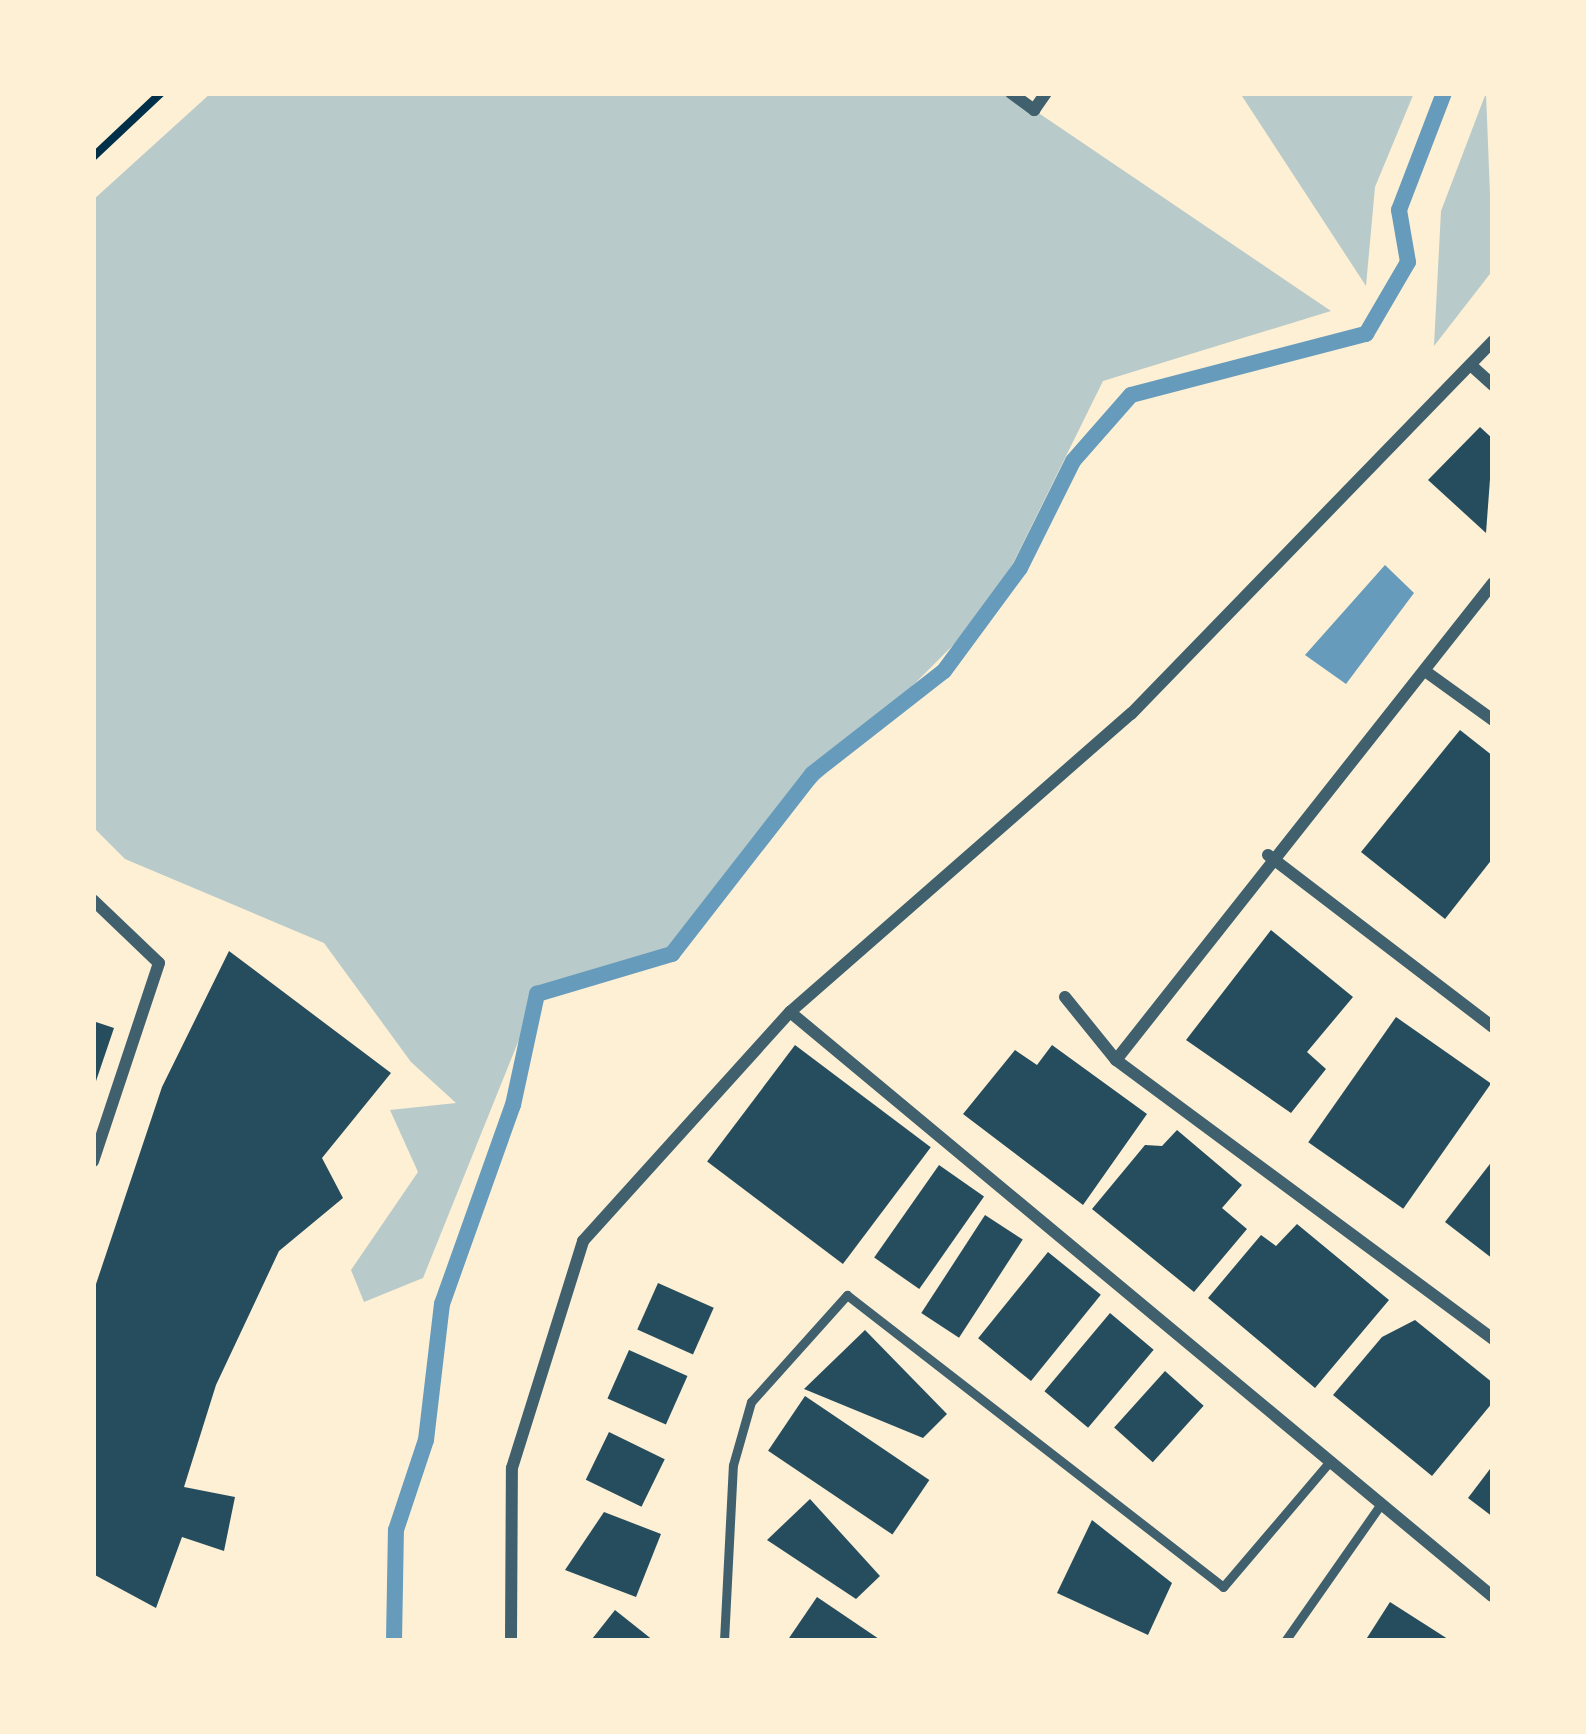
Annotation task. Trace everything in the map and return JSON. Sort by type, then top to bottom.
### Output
[{"type":"street","points":[[1011,93],[1034,110],[1046,93]]},
{"type":"street","points":[[511,1641],[512,1468],[583,1241],[790,1012],[1131,714],[1474,368],[1493,341]]},
{"type":"street","points":[[1474,368],[1493,386]]},
{"type":"street","points":[[1116,1060],[1268,855],[1493,584]]},
{"type":"street","points":[[1424,670],[1493,720]]},
{"type":"street","points":[[1268,855],[1493,1027]]},
{"type":"street","points":[[93,900],[138,934],[159,963],[93,1161]]},
{"type":"street","points":[[1064,997],[1116,1060],[1493,1339]]},
{"type":"street","points":[[790,1012],[1328,1466],[1492,1596]]},
{"type":"lane","points":[[724,1641],[733,1465],[751,1402],[847,1295],[1223,1587],[1328,1466]]},
{"type":"lane","points":[[1285,1641],[1379,1507]]},
{"type":"path","points":[[93,157],[161,93]]},
{"type":"shaded area","points":[[211,93],[1009,93],[1331,311],[1103,381],[992,606],[767,832],[672,954],[537,995],[423,1278],[364,1302],[351,1270],[418,1172],[390,1110],[456,1103],[411,1062],[324,943],[125,859],[93,827],[93,200]]},
{"type":"shaded area","points":[[1240,93],[1414,93],[1375,187],[1366,286]]},
{"type":"shaded area","points":[[1486,93],[1493,270],[1434,346],[1441,211]]},
{"type":"water","points":[[1385,565],[1414,593],[1346,684],[1305,655]]},
{"type":"building","points":[[1480,427],[1493,439],[1486,533],[1428,480]]},
{"type":"building","points":[[1460,730],[1493,756],[1493,858],[1445,919],[1361,852]]},
{"type":"building","points":[[1271,930],[1353,997],[1307,1052],[1326,1069],[1291,1113],[1186,1040]]},
{"type":"building","points":[[229,951],[391,1073],[322,1158],[343,1198],[279,1251],[216,1385],[184,1487],[235,1497],[224,1551],[182,1537],[156,1608],[93,1574],[93,1293],[162,1087]]},
{"type":"building","points":[[1396,1017],[1491,1084],[1403,1209],[1308,1142]]},
{"type":"building","points":[[93,1021],[114,1028],[94,1087],[93,1087]]},
{"type":"building","points":[[795,1045],[931,1147],[843,1264],[707,1162]]},
{"type":"building","points":[[1052,1045],[1147,1114],[1083,1205],[963,1114],[1015,1050],[1037,1065]]},
{"type":"building","points":[[1177,1130],[1242,1185],[1222,1208],[1247,1229],[1194,1292],[1092,1209],[1145,1145],[1162,1146]]},
{"type":"building","points":[[1493,1160],[1493,1259],[1445,1222]]},
{"type":"building","points":[[939,1165],[984,1197],[919,1289],[874,1258]]},
{"type":"building","points":[[985,1215],[1023,1240],[959,1338],[921,1313]]},
{"type":"building","points":[[1297,1224],[1389,1300],[1315,1388],[1208,1298],[1261,1235],[1276,1246]]},
{"type":"building","points":[[1048,1252],[1101,1295],[1031,1381],[978,1338]]},
{"type":"building","points":[[658,1283],[714,1308],[693,1354],[637,1330]]},
{"type":"building","points":[[1110,1313],[1154,1350],[1088,1428],[1044,1391]]},
{"type":"building","points":[[1415,1320],[1493,1383],[1493,1402],[1432,1476],[1333,1395],[1382,1337]]},
{"type":"building","points":[[865,1330],[947,1414],[923,1438],[804,1389]]},
{"type":"building","points":[[629,1350],[687,1376],[666,1424],[607,1398]]},
{"type":"building","points":[[1165,1371],[1204,1406],[1153,1462],[1114,1427]]},
{"type":"building","points":[[805,1396],[929,1480],[892,1535],[768,1451]]},
{"type":"building","points":[[609,1432],[665,1459],[641,1507],[586,1480]]},
{"type":"building","points":[[1493,1465],[1493,1517],[1468,1498]]},
{"type":"building","points":[[810,1499],[880,1576],[856,1599],[767,1540]]},
{"type":"building","points":[[604,1512],[661,1534],[636,1597],[565,1570]]},
{"type":"building","points":[[1092,1520],[1172,1583],[1148,1635],[1057,1593]]},
{"type":"building","points":[[817,1597],[882,1641],[787,1641]]},
{"type":"building","points":[[1390,1602],[1451,1641],[1365,1641]]},
{"type":"building","points":[[615,1610],[654,1641],[592,1639]]},
{"type":"waterway","points":[[394,1641],[396,1530],[426,1440],[442,1304],[513,1105],[537,994],[672,954],[812,774],[944,671],[1020,568],[1073,461],[1131,395],[1366,334],[1408,262],[1399,210],[1444,93]]}]
